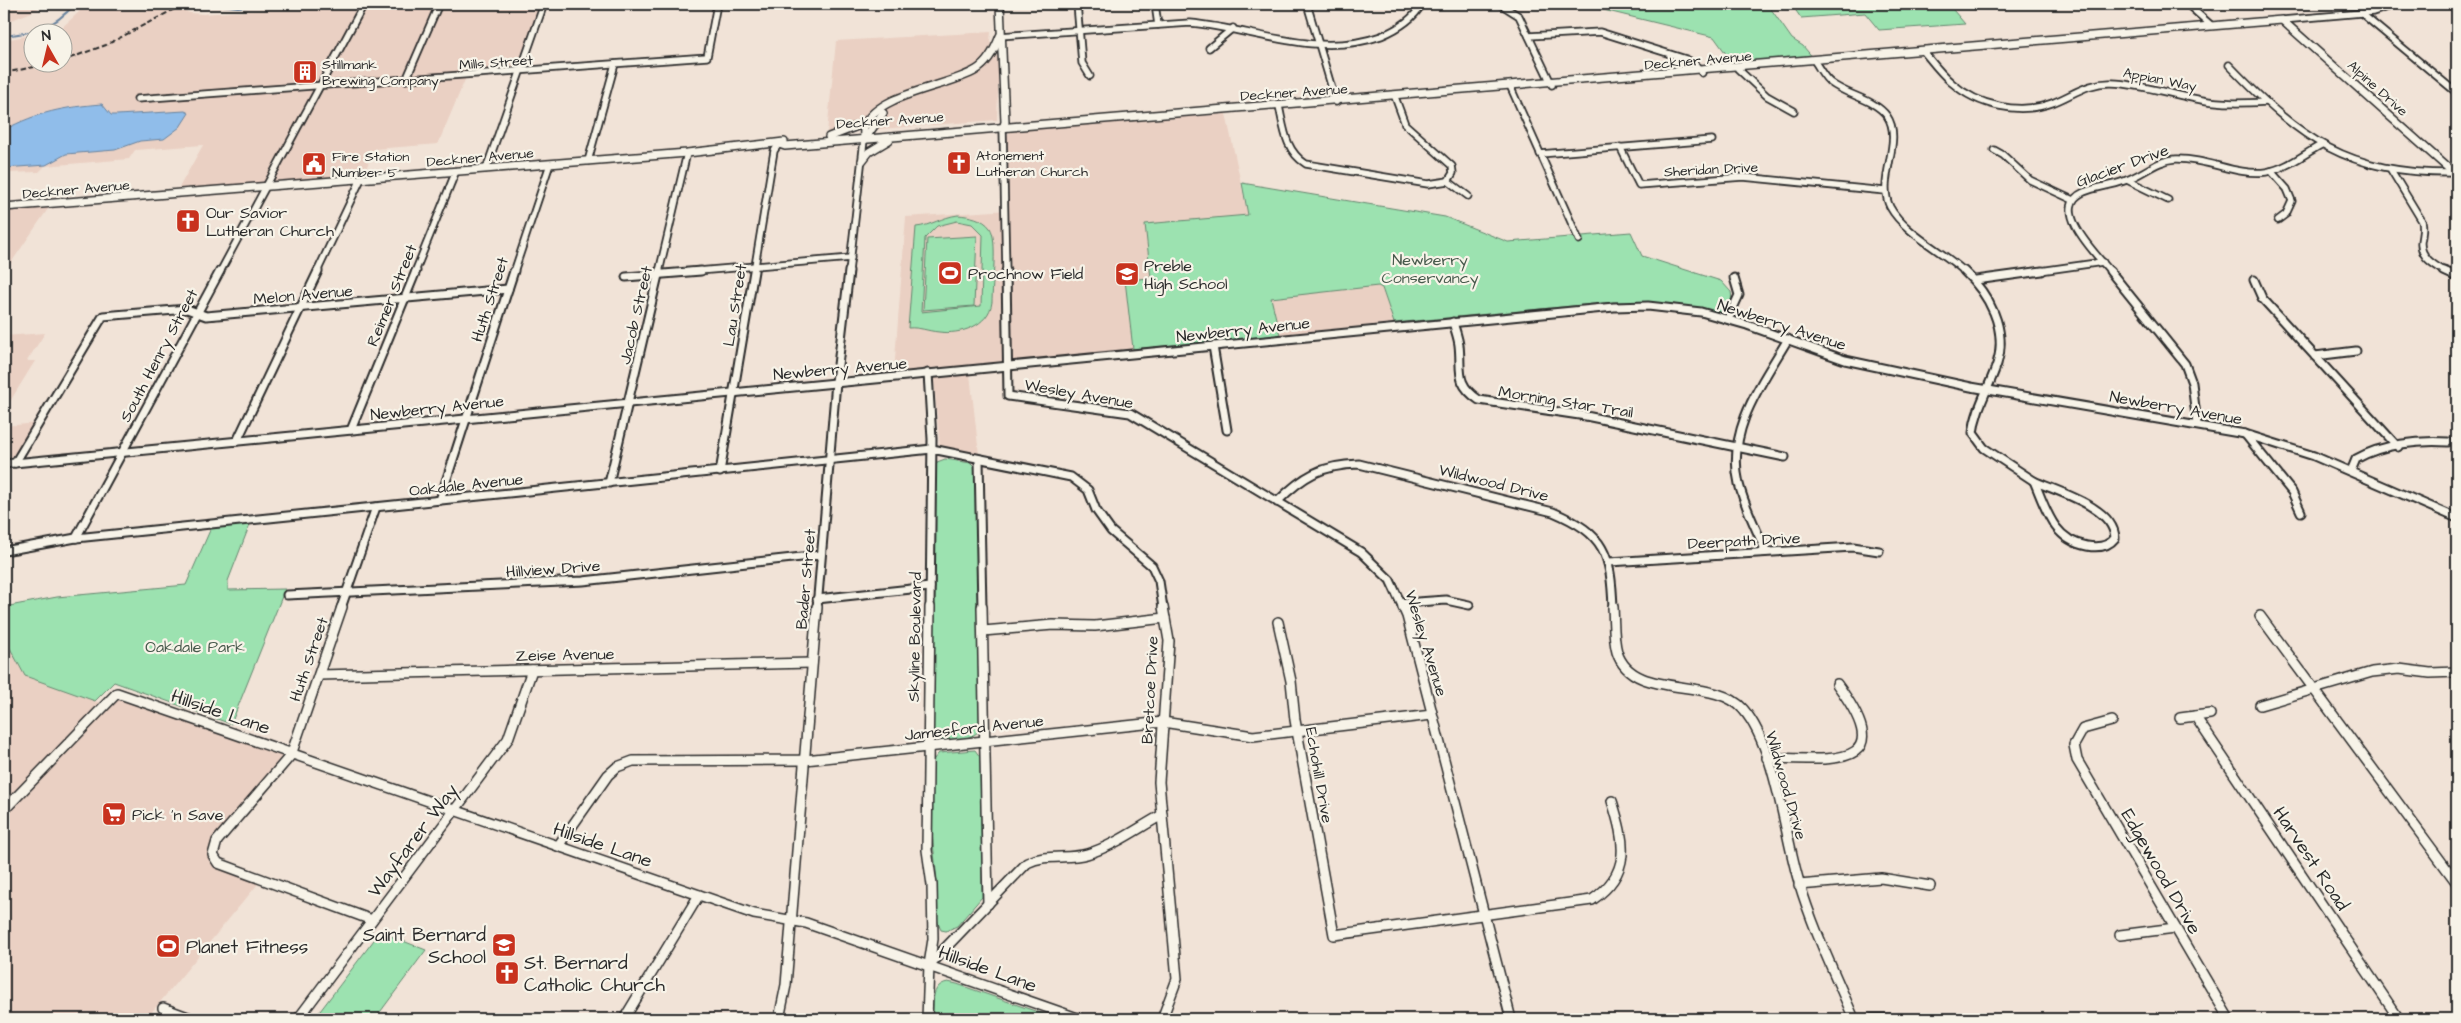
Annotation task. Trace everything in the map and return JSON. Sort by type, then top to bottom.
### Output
[{"type":"street","name":"South Henry Street","points":[[76,538],[364,4]]},
{"type":"street","points":[[406,80],[439,4]]},
{"type":"street","points":[[486,169],[544,4]]},
{"type":"street","name":"Mills Street","points":[[137,99],[707,57],[717,4]]},
{"type":"street","points":[[1000,4],[1005,122],[1003,128],[1007,366]]},
{"type":"street","points":[[1077,4],[1083,66],[1090,76]]},
{"type":"street","points":[[1155,4],[1158,25]]},
{"type":"street","points":[[1307,4],[1336,102]]},
{"type":"street","points":[[1000,36],[1190,23],[1233,28],[1285,42],[1319,46],[1356,43],[1385,35],[1410,20],[1422,4]]},
{"type":"street","points":[[1500,4],[1517,14],[1552,85]]},
{"type":"street","points":[[2187,4],[2212,26]]},
{"type":"street","name":"Deckner Avenue","points":[[779,144],[785,146],[866,136],[972,128],[1003,128],[1702,73],[2361,13],[2396,4]]},
{"type":"street","points":[[2361,13],[2457,93]]},
{"type":"street","name":"Alpine Drive","points":[[2282,20],[2455,174]]},
{"type":"street","points":[[1209,48],[1233,28]]},
{"type":"street","points":[[1529,36],[1600,32],[1686,59],[1695,64],[1702,73]]},
{"type":"street","points":[[829,137],[866,123],[882,107],[896,99],[975,71],[992,54],[1000,36]]},
{"type":"street","points":[[866,136],[877,119],[895,104],[977,75],[996,58],[1003,44]]},
{"type":"street","name":"Appian Way","points":[[1924,52],[1948,80],[1960,90],[1986,102],[2008,107],[2038,108],[2054,102],[2082,86],[2105,83],[2133,85],[2219,103],[2266,102]]},
{"type":"street","points":[[1815,62],[1831,83],[1881,110],[1889,118],[1892,129],[1885,191],[1890,207],[1901,221],[1976,280],[1988,298],[2000,338],[1999,356],[1973,427],[1975,438],[1988,451],[2034,481],[2102,514],[2112,526],[2114,532],[2113,541],[2107,546],[2097,549],[2079,546],[2065,539],[2052,523],[2034,481]]},
{"type":"street","points":[[588,161],[615,64]]},
{"type":"street","points":[[2229,65],[2293,127],[2321,145],[2349,158],[2391,170],[2421,174],[2455,174]]},
{"type":"street","points":[[1738,69],[1767,96],[1794,111]]},
{"type":"street","points":[[1511,88],[1579,240]]},
{"type":"street","points":[[1396,97],[1405,124],[1452,166],[1453,173],[1448,181]]},
{"type":"street","points":[[1279,106],[1291,152],[1296,159],[1306,164],[1428,184],[1448,181],[1468,196]]},
{"type":"street","points":[[866,123],[866,136]]},
{"type":"street","name":"Deckner Avenue","points":[[4,207],[687,153],[829,137],[866,136],[891,138],[1003,128]]},
{"type":"street","name":"Bader Street","points":[[779,1019],[786,985],[792,919],[820,555],[836,382],[866,136]]},
{"type":"street","points":[[862,161],[868,152],[891,138]]},
{"type":"street","points":[[1540,154],[1712,140]]},
{"type":"street","name":"Lau Street","points":[[720,472],[774,151],[779,144]]},
{"type":"street","name":"Glacier Drive","points":[[2197,424],[2192,383],[2185,364],[2073,222],[2070,210],[2073,200],[2092,188],[2127,180],[2172,159],[2256,172],[2271,171],[2321,145]]},
{"type":"street","name":"Sheridan Drive","points":[[1620,147],[1639,185],[1743,177],[1885,191]]},
{"type":"street","points":[[1994,150],[2003,155],[2030,180],[2073,200]]},
{"type":"street","name":"Jacob Street","points":[[609,483],[687,153]]},
{"type":"street","name":"Huth Street","points":[[440,500],[550,164]]},
{"type":"street","points":[[2391,170],[2422,221],[2424,232],[2420,243],[2423,252],[2438,267],[2457,277]]},
{"type":"street","name":"Reimer Street","points":[[352,430],[456,171]]},
{"type":"street","points":[[2271,171],[2288,188],[2292,200],[2288,212],[2278,220]]},
{"type":"street","points":[[237,441],[361,179]]},
{"type":"street","points":[[2127,180],[2168,200]]},
{"type":"street","points":[[626,277],[658,276],[851,258]]},
{"type":"street","points":[[1976,280],[2103,262]]},
{"type":"street","points":[[1728,319],[1739,295],[1734,278]]},
{"type":"street","points":[[2254,280],[2262,298],[2398,447]]},
{"type":"street","name":"Melon Avenue","points":[[15,463],[103,316],[187,309],[206,316],[508,289]]},
{"type":"street","name":"Newberry Avenue","points":[[4,464],[1629,306],[1682,309],[1728,319],[1845,360],[1987,390],[2197,424],[2245,434],[2300,450],[2457,518]]},
{"type":"street","name":"Morning Star Trail","points":[[1453,322],[1459,347],[1460,383],[1467,392],[1479,400],[1586,416],[1736,445],[1785,457]]},
{"type":"street","points":[[1766,552],[1739,484],[1736,470],[1736,445],[1744,418],[1788,339]]},
{"type":"street","points":[[1213,346],[1227,430]]},
{"type":"street","points":[[2315,356],[2356,351]]},
{"type":"street","name":"Wesley Avenue","points":[[1007,366],[1008,396],[1130,413],[1372,560],[1390,580],[1403,603],[1511,1019]]},
{"type":"street","name":"Skyline Boulevard","points":[[927,1019],[929,966],[933,939],[932,885],[927,850],[932,449],[928,374]]},
{"type":"street","points":[[2245,434],[2292,492],[2301,512]]},
{"type":"street","points":[[2350,471],[2352,465],[2359,457],[2420,442],[2448,442]]},
{"type":"street","name":"Bretcoe Drive","points":[[932,449],[979,460],[1063,474],[1079,481],[1088,490],[1096,510],[1111,531],[1152,566],[1159,581],[1169,641],[1159,782],[1177,979],[1162,1019]]},
{"type":"street","name":"Oakdale Avenue","points":[[4,551],[76,538],[932,449]]},
{"type":"street","points":[[979,460],[988,904]]},
{"type":"street","name":"Wildwood Drive","points":[[1278,502],[1299,480],[1317,470],[1347,464],[1370,466],[1563,515],[1589,532],[1604,548],[1609,562],[1616,647],[1623,665],[1638,677],[1647,680],[1709,690],[1728,697],[1742,708],[1753,722],[1767,758],[1799,885],[1854,1019]]},
{"type":"street","name":"Huth Street","points":[[372,920],[218,863],[212,855],[217,841],[291,755],[376,507]]},
{"type":"street","name":"Deerpath Drive","points":[[1609,562],[1853,547],[1879,551]]},
{"type":"street","name":"Hillview Drive","points":[[287,595],[583,581],[820,555]]},
{"type":"street","points":[[817,599],[930,587]]},
{"type":"street","points":[[1403,603],[1446,600],[1469,605]]},
{"type":"street","points":[[2260,616],[2457,883]]},
{"type":"street","points":[[983,631],[1053,625],[1095,626],[1165,618]]},
{"type":"street","name":"Echohill Drive","points":[[1278,622],[1291,681],[1297,731],[1334,935],[1484,915]]},
{"type":"street","name":"Zeise Avenue","points":[[319,675],[812,662]]},
{"type":"street","name":"Wayfarer Way","points":[[298,1019],[508,739],[532,670]]},
{"type":"street","points":[[2260,705],[2385,670],[2456,674]]},
{"type":"street","points":[[1767,758],[1837,759],[1845,758],[1856,751],[1863,739],[1862,725],[1854,706],[1836,684]]},
{"type":"street","name":"Hillside Lane","points":[[4,810],[117,693],[291,755],[754,914],[792,919],[1080,1019]]},
{"type":"street","points":[[2180,718],[2210,714]]},
{"type":"street","name":"Jamesford Avenue","points":[[558,846],[608,775],[626,763],[805,760],[1163,722],[1253,736],[1432,715]]},
{"type":"street","name":"Harvest Road","points":[[2195,716],[2399,1019]]},
{"type":"street","name":"Edgewood Drive","points":[[2112,721],[2083,728],[2076,739],[2075,752],[2079,764],[2229,1019]]},
{"type":"street","points":[[1484,915],[1592,900],[1602,895],[1616,880],[1623,858],[1622,829],[1612,801]]},
{"type":"street","points":[[929,966],[1027,863],[1049,854],[1072,856],[1088,854],[1162,815]]},
{"type":"street","points":[[1799,885],[1880,876],[1930,886]]},
{"type":"street","points":[[624,1019],[698,895]]},
{"type":"street","points":[[2120,935],[2175,928]]},
{"type":"street","points":[[163,1008],[193,1019]]},
{"type":"street","points":[[1872,1019],[1903,1019]]},
{"type":"shaded area","points":[[4,4],[45,4],[32,12],[4,23]]},
{"type":"shaded area","points":[[84,4],[177,4],[181,9],[190,13],[203,14],[301,7],[310,4],[544,4],[520,71],[467,75],[438,144],[375,149],[361,179],[176,193],[203,145],[135,150],[129,159],[45,166],[39,172],[4,173],[4,40],[22,37],[22,72],[72,72],[72,22],[68,22],[78,13]]},
{"type":"shaded area","points":[[991,32],[990,41],[999,62],[997,120],[827,133],[836,41]]},
{"type":"shaded area","name":"Preble High School","points":[[1226,114],[1258,262],[1317,257],[1382,288],[1394,323],[969,365],[979,455],[940,448],[933,369],[894,372],[906,217],[1009,210],[1007,135],[1011,131]]},
{"type":"shaded area","points":[[50,206],[4,273],[4,210]]},
{"type":"shaded area","points":[[45,333],[27,361],[35,361],[4,411],[4,336]]},
{"type":"shaded area","points":[[39,423],[15,463],[4,464],[4,426]]},
{"type":"shaded area","points":[[4,637],[25,676],[106,705],[117,693],[291,755],[217,841],[213,858],[262,879],[146,1019],[4,1019]]},
{"type":"green space","points":[[1579,4],[1948,4],[1965,24],[1879,30],[1865,13],[1801,18],[1794,8],[1771,9],[1792,39],[1803,46],[1814,59],[1735,66],[1714,37]]},
{"type":"green space","name":"Newberry Conservancy","points":[[1242,183],[1445,217],[1508,242],[1631,232],[1642,256],[1721,281],[1731,292],[1731,301],[1726,310],[1721,313],[1673,304],[1614,302],[1394,323],[1382,288],[1378,286],[1271,298],[1280,335],[1133,349],[1125,280],[1151,278],[1145,224],[1248,215]]},
{"type":"green space","points":[[962,215],[971,217],[980,220],[990,228],[994,242],[994,263],[990,310],[979,323],[956,332],[935,332],[908,328],[916,227],[952,216]],"holes":[[[957,221],[972,224],[983,235],[981,306],[921,312],[925,238],[937,226]]]},
{"type":"green space","name":"Prochnow Field","points":[[977,236],[974,306],[923,310],[927,239]]},
{"type":"green space","points":[[945,459],[971,463],[976,468],[980,729],[972,736],[952,740],[935,738],[933,733],[935,471],[937,462]]},
{"type":"green space","name":"Oakdale Park","points":[[250,524],[228,581],[228,590],[285,589],[231,724],[114,682],[95,701],[25,676],[4,637],[4,607],[57,597],[186,585],[211,528]]},
{"type":"green space","points":[[975,750],[980,757],[982,897],[957,926],[946,931],[941,930],[936,912],[937,880],[932,836],[931,804],[933,760],[939,753]]},
{"type":"green space","points":[[380,932],[426,950],[375,1019],[314,1019]]},
{"type":"green space","points":[[948,982],[1058,1019],[933,1019],[935,991],[942,984]]},
{"type":"water","points":[[102,104],[111,115],[185,111],[189,113],[180,127],[164,139],[140,141],[115,150],[66,154],[46,165],[4,168],[4,130],[52,111]]},
{"type":"waterway","points":[[4,36],[43,28],[59,19],[75,4]]},
{"type":"waterway","points":[[214,4],[238,7],[269,4]]},
{"type":"railway","points":[[72,57],[106,45],[184,4]]},
{"type":"railway","points":[[4,73],[22,69]]},
{"type":"place","name":"Stillmank Brewing Company","points":[[305,72]]},
{"type":"place","name":"Atonement Lutheran Church","points":[[959,163]]},
{"type":"place","name":"Fire Station Number 5","points":[[314,164]]},
{"type":"place","name":"Our Savior Lutheran Church","points":[[188,221]]},
{"type":"place","name":"Prochnow Field","points":[[950,273]]},
{"type":"place","name":"Preble High School","points":[[1127,274]]},
{"type":"place","name":"Pick 'n Save","points":[[114,814]]},
{"type":"place","name":"Saint Bernard School","points":[[504,945]]},
{"type":"place","name":"Planet Fitness","points":[[168,946]]},
{"type":"place","name":"St. Bernard Catholic Church","points":[[507,973]]}]
